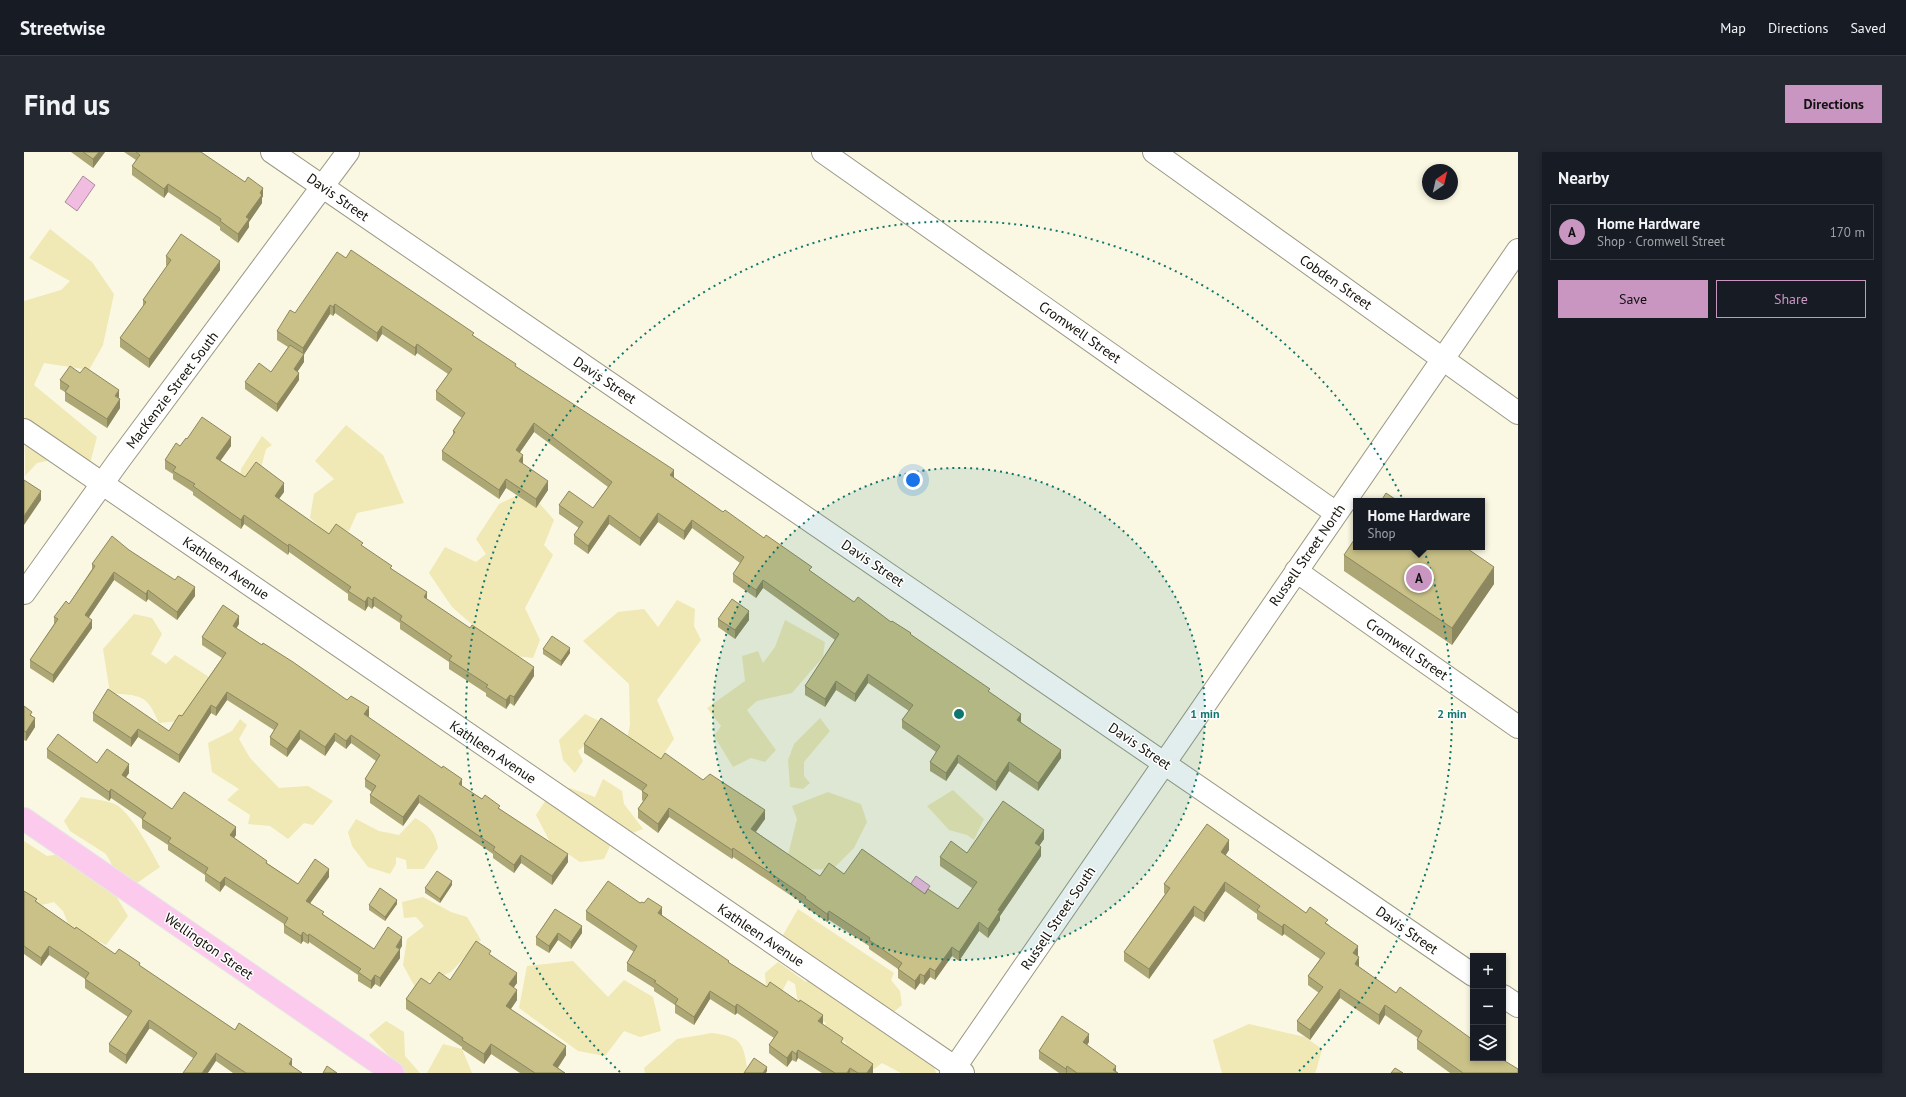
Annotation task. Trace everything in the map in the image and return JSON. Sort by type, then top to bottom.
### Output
[{"type":"main road","name":"Wellington Street","points":[[24,819],[393,1073]]},
{"type":"street","name":"Davis Street","points":[[272,152],[1470,973]]},
{"type":"street","name":"MacKenzie Street South","points":[[24,593],[102,484],[348,152]]},
{"type":"street","name":"Cromwell Street","points":[[823,152],[1336,513]]},
{"type":"street","name":"Cobden Street","points":[[1154,152],[1518,412]]},
{"type":"street","name":"Russell Street North","points":[[1165,763],[1518,250]]},
{"type":"street","name":"Kathleen Avenue","points":[[24,430],[956,1071]]},
{"type":"street","name":"Cromwell Street","points":[[1296,571],[1518,727]]},
{"type":"street","name":"Russell Street South","points":[[956,1071],[1165,763]]},
{"type":"street","points":[[1506,998],[1518,1006]]},
{"type":"shaded area","points":[[83,176],[95,185],[77,211],[65,202]]},
{"type":"shaded area","points":[[50,229],[92,262],[114,294],[103,345],[89,370],[44,363],[34,385],[97,437],[89,467],[66,457],[37,463],[25,476],[24,301],[61,290],[70,281],[29,258]]},
{"type":"shaded area","points":[[346,425],[383,455],[404,503],[357,513],[349,531],[337,528],[328,535],[310,518],[314,494],[334,479],[315,461]]},
{"type":"shaded area","points":[[262,436],[272,445],[266,449],[261,468],[239,491],[241,469]]},
{"type":"shaded area","points":[[528,490],[554,520],[544,545],[553,555],[525,608],[540,640],[533,658],[507,655],[452,607],[429,573],[445,547],[476,562],[486,554],[476,539],[499,504]]},
{"type":"shaded area","points":[[677,600],[695,609],[694,626],[701,640],[657,700],[674,739],[659,761],[627,739],[630,725],[629,684],[583,641],[618,612],[644,609],[658,627]]},
{"type":"shaded area","points":[[134,614],[152,618],[162,634],[151,654],[166,664],[175,655],[209,677],[190,720],[159,723],[146,701],[136,696],[110,693],[103,649]]},
{"type":"shaded area","points":[[785,620],[825,642],[823,657],[792,693],[757,701],[747,710],[776,750],[765,762],[751,758],[733,767],[714,736],[721,726],[707,708],[745,681],[742,656],[758,651],[763,663],[775,647]]},
{"type":"shaded area","points":[[585,714],[609,726],[578,751],[583,761],[575,773],[563,760],[559,740]]},
{"type":"shaded area","points":[[820,718],[830,731],[804,762],[804,776],[810,783],[803,789],[790,787],[788,760],[794,744]]},
{"type":"shaded area","points":[[240,719],[247,725],[239,739],[250,758],[279,788],[308,786],[333,801],[313,825],[304,823],[288,839],[270,826],[248,824],[250,815],[227,800],[239,789],[212,772],[208,743],[232,731]]},
{"type":"shaded area","points":[[603,779],[622,791],[624,804],[643,829],[613,840],[604,859],[580,862],[550,842],[536,815],[551,792],[570,788],[595,797]]},
{"type":"shaded area","points":[[953,790],[984,819],[974,840],[967,835],[949,830],[927,806]]},
{"type":"shaded area","points":[[828,792],[861,804],[867,822],[854,848],[832,870],[805,869],[788,855],[797,819],[792,806]]},
{"type":"shaded area","points":[[81,797],[115,804],[121,808],[140,832],[160,867],[137,883],[118,876],[106,854],[70,831],[64,821]]},
{"type":"shaded area","points":[[415,818],[428,826],[433,833],[438,848],[424,869],[407,869],[406,860],[396,857],[396,864],[390,874],[368,867],[352,846],[348,832],[356,819],[379,831],[399,835]]},
{"type":"shaded area","points":[[24,841],[47,856],[61,854],[113,891],[128,916],[106,945],[98,941],[94,945],[71,931],[63,911],[54,902],[42,905],[24,895]]},
{"type":"shaded area","points":[[916,876],[930,886],[914,909],[900,900]]},
{"type":"shaded area","points":[[423,897],[451,912],[467,917],[481,940],[451,972],[415,987],[403,965],[407,939],[424,926],[416,917],[404,918],[402,902]]},
{"type":"shaded area","points":[[798,909],[894,973],[891,980],[900,991],[902,1005],[877,1026],[883,1033],[900,1020],[924,1037],[936,1073],[901,1073],[882,1063],[874,1069],[846,1050],[846,1043],[822,1029],[826,1023],[798,1004],[795,984],[788,980],[781,993],[766,987],[765,973],[778,962],[806,982],[818,962],[783,935]]},
{"type":"shaded area","points":[[573,961],[608,997],[624,980],[653,997],[661,1031],[640,1037],[624,1031],[605,1056],[578,1051],[519,1008],[527,966]]},
{"type":"shaded area","points":[[386,1021],[404,1032],[405,1056],[420,1073],[387,1073],[395,1062],[369,1035]]},
{"type":"shaded area","points":[[1249,1024],[1305,1037],[1322,1049],[1315,1073],[1222,1073],[1213,1040]]},
{"type":"shaded area","points":[[712,1033],[728,1036],[738,1041],[744,1051],[747,1067],[744,1073],[645,1073],[644,1068],[677,1039]]},
{"type":"shaded area","points":[[443,1044],[462,1049],[472,1073],[427,1073]]},
{"type":"building","points":[[83,152],[99,152],[93,159]]},
{"type":"building","points":[[136,152],[201,152],[245,182],[248,177],[263,188],[260,193],[262,195],[246,217],[249,219],[238,234],[220,221],[221,219],[168,184],[164,189],[132,166],[140,155]]},
{"type":"building","points":[[181,234],[220,261],[149,359],[120,338],[146,302],[143,300],[171,260],[166,256]]},
{"type":"building","points":[[351,250],[474,333],[472,335],[516,364],[515,366],[674,470],[670,475],[723,512],[725,510],[764,538],[766,535],[812,567],[809,570],[854,602],[858,597],[891,622],[892,621],[911,633],[910,634],[990,689],[988,691],[1021,714],[1017,720],[1061,750],[1038,783],[1009,762],[996,782],[958,755],[946,773],[930,762],[940,746],[902,720],[913,705],[868,674],[855,694],[836,681],[825,699],[805,686],[839,634],[763,580],[756,590],[733,574],[744,557],[692,520],[684,531],[658,513],[640,538],[609,515],[588,546],[574,535],[583,522],[559,505],[569,491],[593,508],[612,482],[534,423],[516,450],[523,455],[519,461],[548,481],[536,499],[506,479],[499,490],[442,451],[455,432],[453,431],[465,413],[436,391],[452,369],[417,344],[415,348],[382,326],[377,333],[335,304],[333,307],[330,305],[303,348],[277,331],[290,310],[295,313],[337,252],[346,258]]},
{"type":"building","points":[[290,345],[304,354],[294,369],[299,373],[277,404],[245,382],[259,363],[271,372]]},
{"type":"building","points":[[70,366],[80,373],[85,367],[119,390],[115,396],[120,399],[107,419],[65,392],[69,386],[60,380]]},
{"type":"building","points":[[202,417],[231,437],[216,458],[245,477],[256,462],[284,483],[275,496],[329,534],[336,524],[363,543],[361,545],[392,566],[390,568],[427,592],[424,597],[470,628],[472,625],[534,667],[514,697],[510,695],[506,700],[486,687],[488,685],[449,660],[452,656],[400,620],[402,616],[374,597],[372,600],[368,597],[365,602],[348,591],[351,587],[289,544],[288,546],[244,515],[241,520],[193,486],[195,484],[173,471],[176,467],[165,460],[176,443],[180,446],[186,438],[187,439]]},
{"type":"building","points":[[24,480],[41,491],[24,516]]},
{"type":"building","points":[[1386,493],[1394,498],[1383,498]]},
{"type":"building","points":[[112,536],[129,550],[175,580],[178,576],[195,587],[177,612],[148,590],[146,594],[114,572],[85,615],[92,620],[53,675],[30,660],[58,619],[54,617],[66,601],[69,604],[95,566],[92,564]]},
{"type":"building","points":[[1353,542],[1353,550],[1469,550],[1494,567],[1452,628],[1344,555]]},
{"type":"building","points":[[732,599],[749,611],[735,630],[718,619]]},
{"type":"building","points":[[223,605],[239,616],[233,626],[262,645],[263,643],[293,662],[347,700],[351,696],[369,707],[364,714],[442,768],[443,766],[462,779],[459,784],[482,799],[485,795],[500,806],[498,808],[568,854],[552,876],[521,855],[514,865],[493,850],[495,847],[419,795],[403,817],[370,795],[376,786],[365,779],[380,755],[351,735],[346,741],[335,733],[325,747],[300,730],[287,749],[270,737],[278,724],[227,692],[216,708],[211,705],[179,755],[138,729],[131,738],[93,713],[108,689],[169,731],[179,715],[182,716],[226,653],[202,637]]},
{"type":"building","points":[[552,636],[570,648],[561,661],[543,649]]},
{"type":"building","points":[[24,706],[32,712],[30,715],[35,718],[26,732],[24,731]]},
{"type":"building","points":[[601,718],[661,759],[665,753],[703,780],[710,774],[765,810],[751,829],[820,876],[829,863],[844,874],[862,849],[925,894],[928,889],[958,909],[977,882],[940,857],[951,841],[967,853],[1003,801],[1044,830],[1035,843],[1041,847],[998,910],[1000,911],[988,929],[979,922],[959,952],[952,947],[935,971],[930,968],[924,976],[920,974],[915,981],[898,969],[902,963],[869,940],[870,938],[829,911],[827,914],[805,898],[806,897],[733,848],[732,850],[669,808],[658,824],[638,809],[648,795],[642,791],[647,785],[584,744]]},
{"type":"building","points":[[58,734],[97,763],[107,749],[129,764],[122,775],[172,809],[184,792],[236,827],[230,835],[267,861],[266,863],[298,884],[315,859],[329,869],[306,901],[324,912],[322,914],[374,949],[388,927],[402,937],[396,947],[400,949],[380,978],[375,975],[371,981],[358,972],[361,969],[309,934],[308,936],[303,932],[301,936],[284,925],[288,918],[225,877],[220,883],[205,873],[208,868],[168,842],[171,838],[142,819],[146,813],[111,789],[109,792],[47,749]]},
{"type":"building","points":[[1207,824],[1229,840],[1221,852],[1306,913],[1310,907],[1328,920],[1325,923],[1358,946],[1353,953],[1359,957],[1355,964],[1396,993],[1400,987],[1470,1038],[1470,1061],[1505,1061],[1518,1069],[1518,1073],[1463,1073],[1417,1040],[1422,1031],[1385,1005],[1379,1015],[1340,989],[1310,1030],[1297,1021],[1323,987],[1308,976],[1325,953],[1284,924],[1282,927],[1257,910],[1260,906],[1225,882],[1204,913],[1194,906],[1149,969],[1124,952],[1170,888],[1164,884]]},
{"type":"building","points":[[437,871],[452,881],[440,899],[425,888]]},
{"type":"building","points":[[608,881],[640,903],[644,903],[648,898],[662,907],[658,913],[729,961],[728,962],[767,987],[770,982],[799,1002],[800,1000],[823,1015],[818,1021],[843,1038],[841,1042],[873,1064],[867,1073],[858,1073],[850,1068],[847,1073],[835,1073],[798,1050],[796,1054],[792,1051],[787,1058],[769,1045],[778,1032],[737,1004],[735,1007],[710,991],[694,1017],[675,1004],[678,999],[654,982],[656,981],[627,963],[637,946],[586,911]]},
{"type":"building","points":[[380,888],[397,900],[385,917],[369,905]]},
{"type":"building","points":[[24,891],[37,899],[35,901],[75,929],[76,927],[115,954],[119,949],[140,963],[139,965],[235,1030],[239,1023],[292,1059],[289,1064],[302,1073],[246,1073],[216,1053],[202,1073],[183,1073],[197,1053],[149,1020],[126,1055],[109,1044],[132,1011],[85,979],[89,973],[49,946],[41,958],[24,946]]},
{"type":"building","points":[[555,909],[582,926],[571,942],[558,933],[549,946],[536,937]]},
{"type":"building","points":[[476,941],[491,951],[489,954],[517,973],[509,984],[517,990],[506,1006],[566,1046],[553,1065],[565,1073],[535,1073],[491,1044],[484,1054],[462,1040],[463,1038],[406,999],[421,978],[430,984],[439,972],[450,980]]},
{"type":"building","points":[[1062,1016],[1089,1034],[1083,1042],[1116,1066],[1113,1070],[1118,1073],[1077,1073],[1067,1066],[1066,1069],[1039,1051]]},
{"type":"building","points":[[754,1058],[767,1067],[763,1073],[744,1073]]},
{"type":"building","points":[[327,1066],[337,1073],[323,1073]]},
{"type":"building","points":[[1395,1068],[1403,1073],[1391,1073]]},
{"type":"place","name":"Home Hardware","points":[[1419,578]]}]
